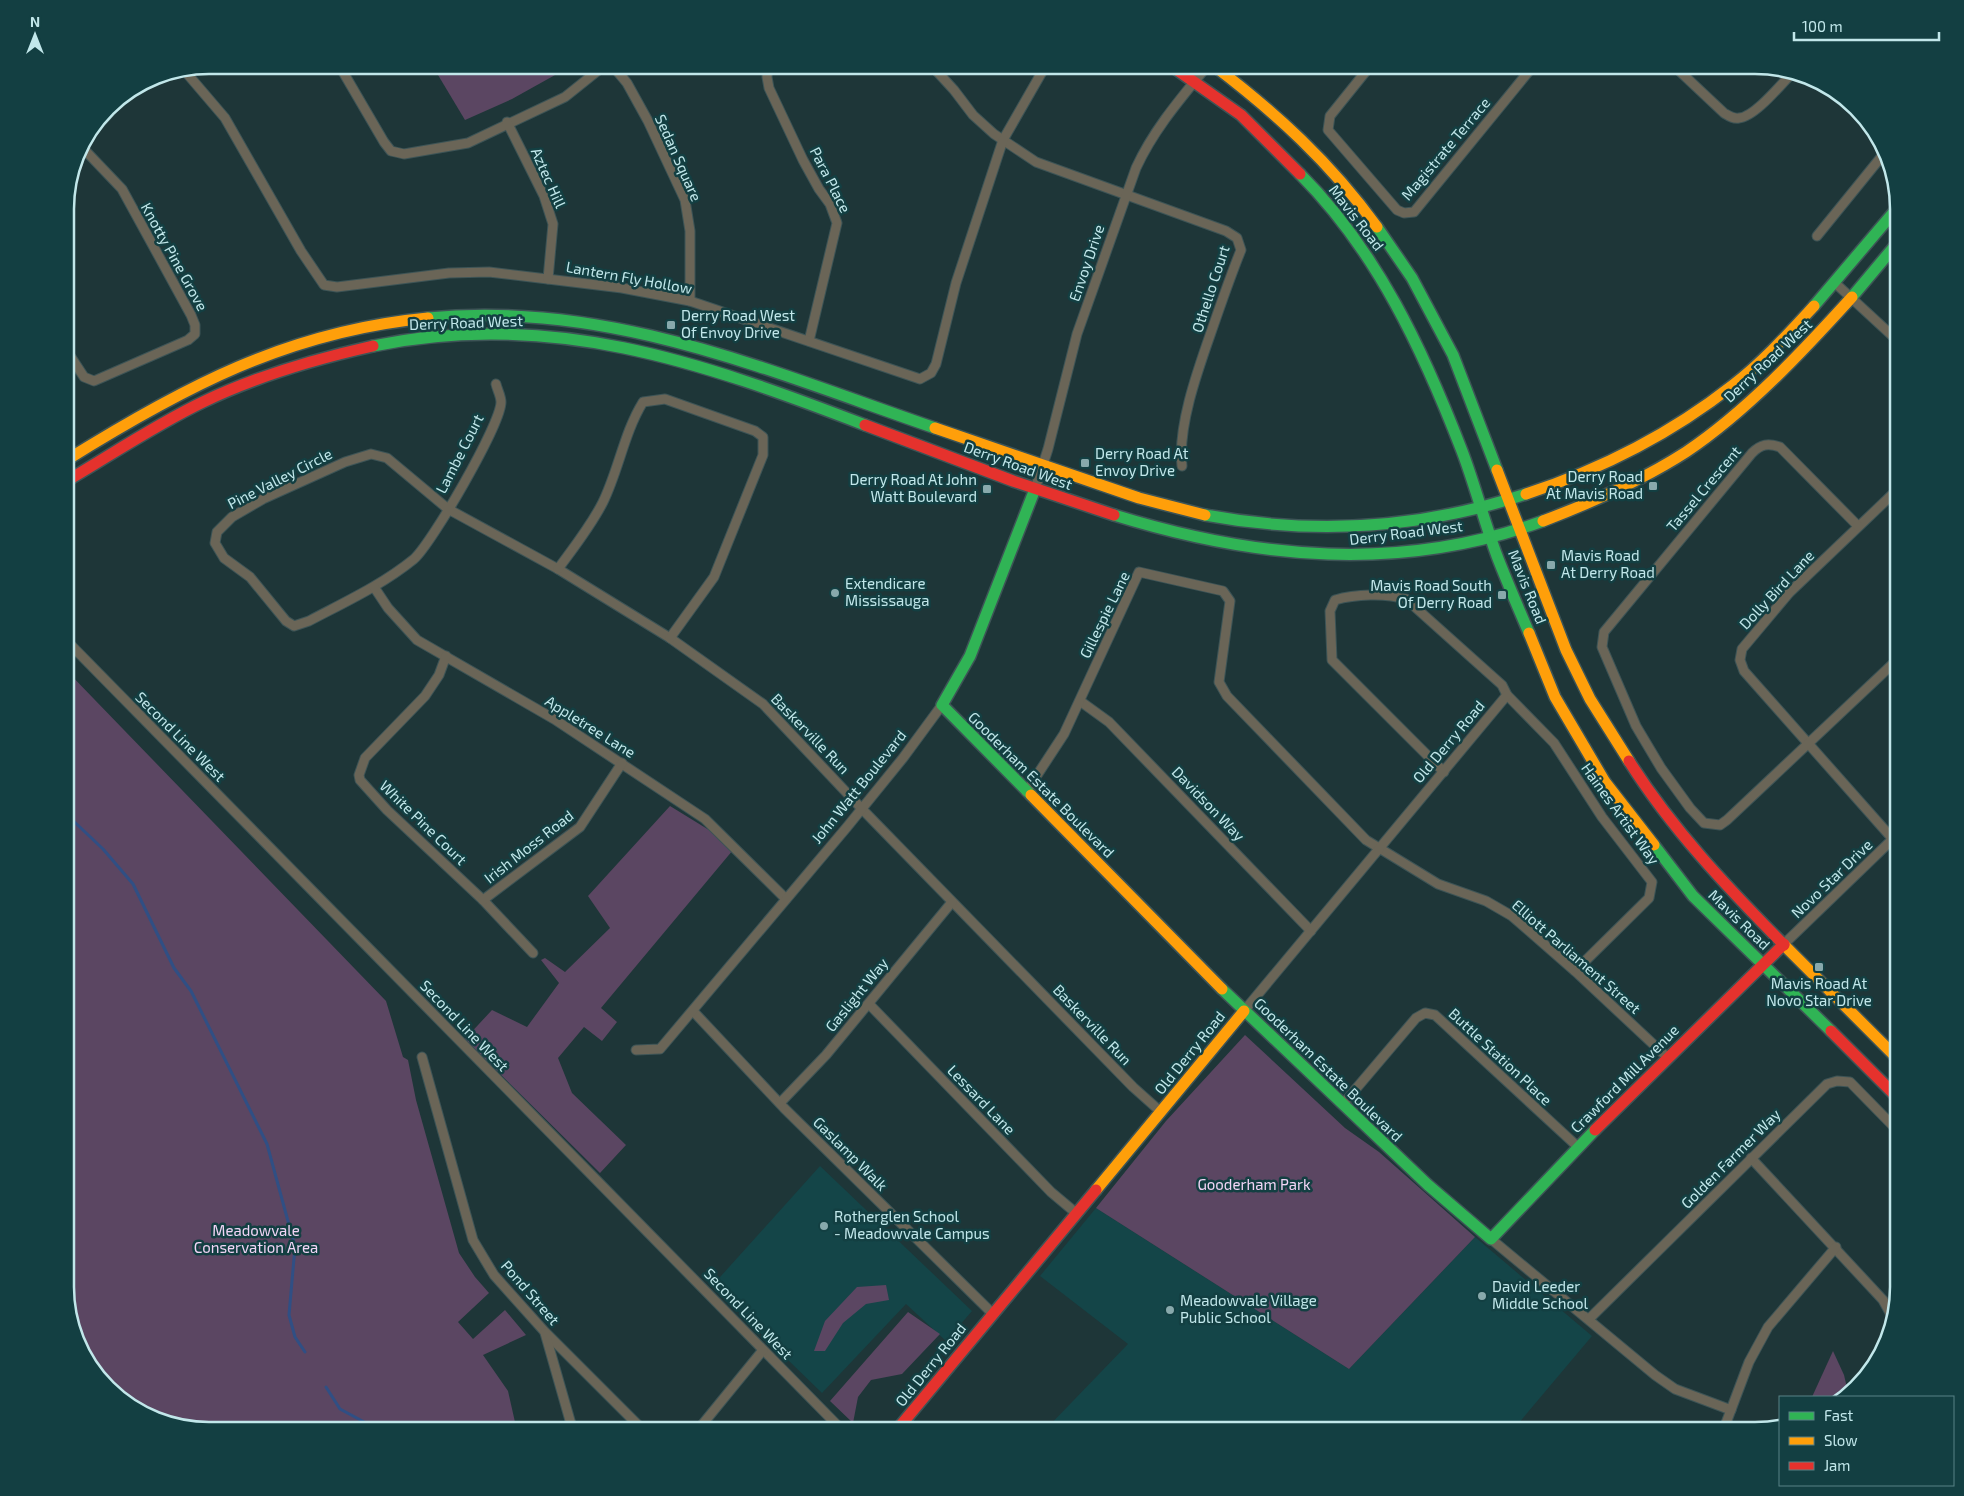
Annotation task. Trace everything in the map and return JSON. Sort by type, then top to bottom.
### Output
[{"type":"main road","name":"Mavis Road","points":[[1184,74],[1241,115],[1303,177],[1356,239],[1390,291],[1427,365],[1462,452],[1490,535],[1555,697],[1605,782],[1693,896],[1890,1090]]},
{"type":"main road","name":"Mavis Road","points":[[1225,74],[1252,94],[1306,142],[1332,169],[1391,246],[1412,278],[1452,355],[1511,501],[1566,650],[1590,699],[1652,798],[1720,880],[1890,1051]]},
{"type":"main road","name":"Derry Road West","points":[[74,455],[153,407],[222,374],[295,345],[348,330],[383,324],[488,314],[557,317],[625,327],[698,346],[1183,511],[1270,526],[1370,527],[1481,510],[1556,486],[1628,452],[1699,409],[1735,383],[1757,363],[1834,282],[1890,216]]},
{"type":"main road","name":"Derry Road West","points":[[74,477],[156,427],[222,393],[302,363],[353,349],[406,340],[487,334],[556,336],[619,346],[693,365],[803,402],[1035,489],[1138,522],[1211,540],[1264,551],[1313,556],[1359,556],[1435,548],[1566,514],[1609,495],[1685,453],[1768,386],[1829,325],[1890,252]]},
{"type":"main road","name":"John Watt Boulevard","points":[[942,705],[970,656],[1035,489]]},
{"type":"main road","name":"Gooderham Estate Boulevard","points":[[942,705],[1026,792],[1244,1010],[1428,1185],[1491,1239]]},
{"type":"main road","name":"Crawford Mill Avenue","points":[[1491,1239],[1578,1147],[1784,944]]},
{"type":"main road","name":"Old Derry Road","points":[[903,1422],[1244,1010]]},
{"type":"street","points":[[344,74],[391,151],[404,154],[449,148],[468,143],[507,122],[534,112],[565,97],[594,74]]},
{"type":"street","name":"Sedan Square","points":[[620,74],[627,83],[648,121],[685,200],[690,231],[690,301]]},
{"type":"street","name":"Para Place","points":[[766,74],[769,88],[803,160],[819,189],[830,204],[837,223],[809,341]]},
{"type":"street","name":"Othello Court","points":[[939,74],[973,115],[1003,140],[1036,162],[1126,196],[1226,230],[1237,238],[1241,250],[1199,368],[1182,447],[1182,466]]},
{"type":"street","points":[[1003,140],[1041,74]]},
{"type":"street","name":"Envoy Drive","points":[[1035,489],[1044,465],[1077,334],[1126,196],[1147,145],[1200,74]]},
{"type":"street","name":"Magistrate Terrace","points":[[1364,74],[1330,116],[1328,130],[1396,210],[1404,213],[1414,212],[1527,74]]},
{"type":"street","points":[[1683,74],[1724,113],[1732,118],[1740,118],[1756,109],[1788,78]]},
{"type":"street","name":"Lantern Fly Hollow","points":[[188,75],[224,118],[301,251],[324,285],[337,287],[449,273],[488,272],[548,278],[690,301],[920,379],[931,373],[936,364],[956,283],[1003,140]]},
{"type":"street","name":"Aztec Hill","points":[[507,122],[544,196],[553,224],[548,278]]},
{"type":"street","name":"Knotty Pine Grove","points":[[74,362],[84,378],[94,380],[188,340],[195,334],[195,325],[191,315],[122,189],[87,151]]},
{"type":"street","points":[[1817,236],[1880,158]]},
{"type":"street","points":[[1834,282],[1890,334]]},
{"type":"street","name":"Lambe Court","points":[[448,509],[489,436],[501,403],[496,384]]},
{"type":"street","points":[[558,569],[593,520],[604,500],[633,419],[643,402],[665,400],[755,431],[764,437],[763,455],[714,577],[670,638]]},
{"type":"street","name":"Tassel Crescent","points":[[1808,744],[1727,820],[1720,825],[1704,823],[1675,789],[1636,726],[1602,647],[1602,636],[1752,453],[1762,446],[1771,444],[1780,447],[1858,526]]},
{"type":"street","name":"Pine Valley Circle","points":[[371,454],[387,458],[448,509],[416,556],[392,576],[374,587],[309,621],[294,626],[286,621],[250,577],[224,558],[215,543],[217,532],[232,517],[263,499],[345,462],[371,454]]},
{"type":"street","name":"Dolly Bird Lane","points":[[1808,744],[1744,671],[1740,660],[1742,649],[1789,593],[1890,496]]},
{"type":"street","name":"Baskerville Run","points":[[448,509],[558,569],[670,638],[763,704],[952,902],[1134,1087],[1161,1112]]},
{"type":"street","name":"Gillespie Lane","points":[[1026,792],[1064,734],[1139,572],[1223,592],[1230,601],[1219,682],[1227,696],[1366,840],[1379,848]]},
{"type":"street","name":"Appletree Lane","points":[[374,587],[388,608],[417,640],[554,720],[706,819],[786,899]]},
{"type":"street","name":"Haines Artist Way","points":[[1444,772],[1332,660],[1330,610],[1335,600],[1395,596],[1406,599],[1502,685],[1507,695],[1554,743],[1602,817],[1652,882],[1649,898],[1575,971]]},
{"type":"street","name":"Second Line West","points":[[74,649],[834,1422]]},
{"type":"street","name":"White Pine Court","points":[[446,656],[439,675],[425,696],[364,758],[359,775],[360,780],[387,810],[483,900],[534,953]]},
{"type":"street","points":[[1890,667],[1808,744],[1890,832]]},
{"type":"street","name":"Old Derry Road","points":[[1244,1010],[1507,695]]},
{"type":"street","name":"Davidson Way","points":[[1080,701],[1109,722],[1311,931]]},
{"type":"street","name":"John Watt Boulevard","points":[[636,1050],[660,1049],[903,758],[942,705]]},
{"type":"street","name":"Irish Moss Road","points":[[483,900],[580,827],[622,763]]},
{"type":"street","name":"Novo Star Drive","points":[[1784,944],[1890,846]]},
{"type":"street","name":"Elliott Parliament Street","points":[[1379,848],[1438,884],[1486,901],[1512,916],[1575,971],[1668,1058]]},
{"type":"street","name":"Gaslight Way","points":[[780,1103],[826,1055],[952,902]]},
{"type":"street","name":"Lessard Lane","points":[[869,1004],[1051,1192],[1076,1213]]},
{"type":"street","name":"Gaslamp Walk","points":[[692,1011],[780,1103],[992,1313]]},
{"type":"street","name":"Buttle Station Place","points":[[1343,1104],[1416,1018],[1425,1014],[1435,1015],[1578,1147]]},
{"type":"street","name":"Pond Street","points":[[422,1057],[474,1240],[494,1275],[545,1332],[635,1422]]},
{"type":"street","name":"Golden Farmer Way","points":[[1589,1319],[1827,1084],[1837,1081],[1850,1082],[1890,1123]]},
{"type":"street","points":[[1751,1158],[1836,1247],[1883,1300],[1888,1310]]},
{"type":"street","name":"Gooderham Estate Boulevard","points":[[1491,1239],[1655,1375],[1675,1389],[1731,1410]]},
{"type":"street","points":[[1726,1422],[1749,1362],[1768,1327],[1836,1247]]},
{"type":"street","points":[[545,1332],[570,1422]]},
{"type":"street","points":[[704,1422],[763,1350]]},
{"type":"shaded area","name":"Rotherglen School - Meadowvale Campus","points":[[820,1166],[972,1311],[946,1341],[906,1304],[822,1393],[712,1286]]},
{"type":"shaded area","points":[[1096,1208],[1349,1369],[1475,1237],[1592,1336],[1520,1422],[1053,1422],[1128,1344],[1040,1276]]},
{"type":"green space","points":[[437,74],[557,74],[512,99],[465,120]]},
{"type":"green space","name":"Meadowvale Conservation Area","points":[[74,678],[386,1001],[403,1057],[408,1060],[416,1100],[459,1253],[475,1277],[489,1293],[458,1322],[473,1339],[505,1310],[526,1335],[483,1355],[508,1391],[515,1422],[200,1422],[182,1420],[165,1415],[134,1400],[107,1376],[96,1362],[84,1339],[78,1322],[74,1296]]},
{"type":"green space","points":[[670,806],[709,830],[733,850],[601,1008],[617,1022],[602,1041],[584,1027],[558,1058],[572,1093],[626,1145],[600,1173],[465,1039],[492,1010],[527,1027],[559,983],[541,960],[545,958],[565,972],[610,928],[588,896]]},
{"type":"green space","name":"Gooderham Park","points":[[1245,1035],[1345,1128],[1379,1152],[1475,1237],[1349,1369],[1096,1208],[1166,1121]]},
{"type":"green space","points":[[886,1285],[889,1300],[866,1304],[843,1323],[825,1351],[814,1351],[825,1321],[857,1287]]},
{"type":"green space","points":[[908,1312],[940,1334],[902,1374],[871,1380],[858,1397],[853,1422],[830,1401]]},
{"type":"green space","points":[[1833,1351],[1844,1375],[1847,1386],[1835,1396],[1812,1396]]},
{"type":"waterway","points":[[74,822],[103,849],[133,884],[174,968],[191,991],[267,1144],[295,1247],[289,1315],[295,1337],[305,1352]]},
{"type":"waterway","points":[[326,1387],[340,1409],[364,1422]]},
{"type":"traffic: fast","points":[[1300,174],[1327,204],[1375,269],[1414,339],[1462,451],[1497,556],[1529,633]]},
{"type":"traffic: fast","points":[[1814,306],[1890,217]]},
{"type":"traffic: fast","points":[[1377,227],[1412,278],[1453,355],[1497,470]]},
{"type":"traffic: fast","points":[[1852,297],[1890,252]]},
{"type":"traffic: fast","points":[[428,318],[495,315],[560,320],[624,330],[687,345],[749,363],[935,428]]},
{"type":"traffic: fast","points":[[373,346],[439,336],[502,334],[564,338],[624,348],[684,363],[744,381],[865,425]]},
{"type":"traffic: fast","points":[[1031,795],[942,705],[970,656],[1035,489]]},
{"type":"traffic: fast","points":[[1205,515],[1286,525],[1367,525],[1447,515],[1526,494]]},
{"type":"traffic: fast","points":[[1114,515],[1167,530],[1221,542],[1274,550],[1328,554],[1382,554],[1436,548],[1489,537],[1543,521]]},
{"type":"traffic: fast","points":[[1654,845],[1693,896],[1831,1031]]},
{"type":"traffic: fast","points":[[1222,989],[1428,1185],[1491,1239],[1595,1130]]},
{"type":"traffic: slow","points":[[1224,74],[1259,101],[1321,160],[1359,203],[1377,227]]},
{"type":"traffic: slow","points":[[1543,521],[1634,482],[1669,463],[1709,436],[1774,379],[1852,297]]},
{"type":"traffic: slow","points":[[1526,494],[1581,474],[1607,462],[1685,419],[1755,367],[1814,306]]},
{"type":"traffic: slow","points":[[74,455],[151,410],[194,387],[238,367],[282,350],[329,336],[377,325],[428,318]]},
{"type":"traffic: slow","points":[[935,428],[1139,498],[1205,515]]},
{"type":"traffic: slow","points":[[1497,470],[1566,650],[1590,699],[1629,761]]},
{"type":"traffic: slow","points":[[1529,633],[1555,697],[1605,782],[1654,845]]},
{"type":"traffic: slow","points":[[1031,795],[1222,989]]},
{"type":"traffic: slow","points":[[1784,945],[1890,1051]]},
{"type":"traffic: slow","points":[[1096,1190],[1244,1011]]},
{"type":"traffic: jam","points":[[1183,74],[1241,115],[1300,174]]},
{"type":"traffic: jam","points":[[74,476],[168,420],[223,393],[286,369],[373,346]]},
{"type":"traffic: jam","points":[[865,425],[1013,481],[1114,515]]},
{"type":"traffic: jam","points":[[1629,761],[1663,810],[1701,857],[1784,945]]},
{"type":"traffic: jam","points":[[1595,1130],[1784,944]]},
{"type":"traffic: jam","points":[[1831,1031],[1890,1090]]},
{"type":"traffic: jam","points":[[903,1422],[1096,1190]]},
{"type":"place","name":"Derry Road West Of Envoy Drive","points":[[671,325]]},
{"type":"place","name":"Derry Road At Envoy Drive","points":[[1085,463]]},
{"type":"place","name":"Derry Road At Mavis Road","points":[[1653,486]]},
{"type":"place","name":"Derry Road At John Watt Boulevard","points":[[987,489]]},
{"type":"place","name":"Mavis Road At Derry Road","points":[[1551,565]]},
{"type":"place","name":"Extendicare Mississauga","points":[[835,593]]},
{"type":"place","name":"Mavis Road South Of Derry Road","points":[[1502,595]]},
{"type":"place","name":"Mavis Road At Novo Star Drive","points":[[1819,967]]},
{"type":"place","name":"Rotherglen School - Meadowvale Campus","points":[[824,1226]]},
{"type":"place","name":"David Leeder Middle School","points":[[1482,1296]]},
{"type":"place","name":"Meadowvale Village Public School","points":[[1170,1310]]}]
